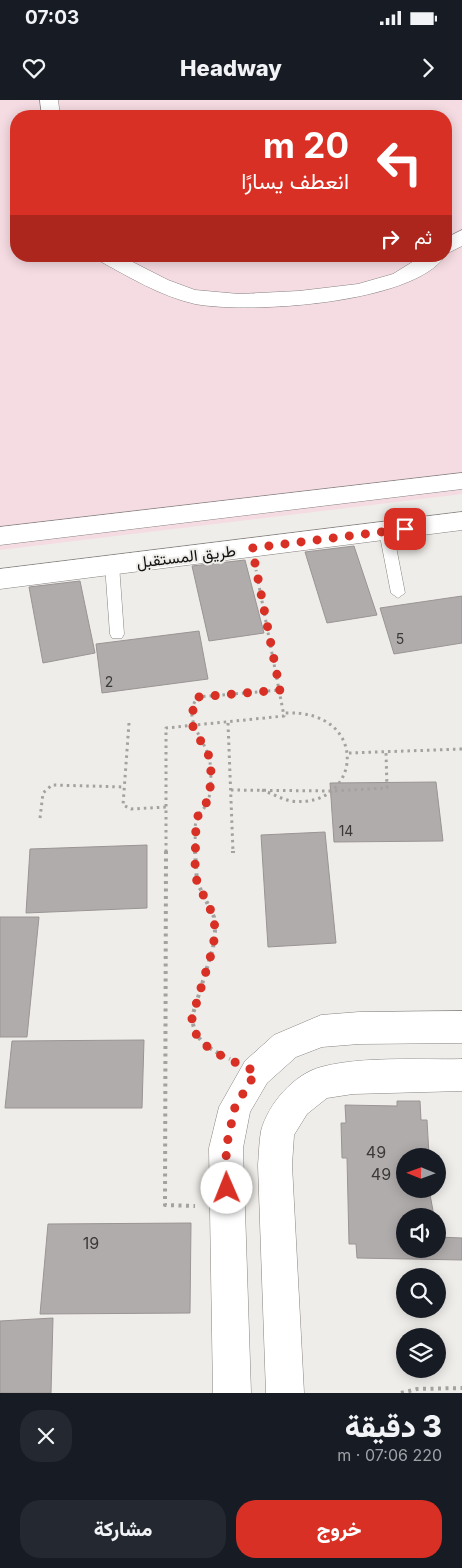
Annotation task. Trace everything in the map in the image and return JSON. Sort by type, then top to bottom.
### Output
[{"type":"street","points":[[116,262],[175,291],[195,297],[239,301],[370,289],[399,279],[426,262]]},
{"type":"street","points":[[0,536],[462,480]]},
{"type":"street","name":"طريق المستقبل","points":[[0,580],[462,521]]},
{"type":"street","points":[[232,1393],[226,1148],[235,1107],[256,1072],[285,1046],[321,1031],[359,1028],[462,1027]]},
{"type":"street","points":[[285,1393],[275,1165],[278,1131],[294,1102],[321,1083],[353,1078],[462,1075]]},
{"type":"lane","points":[[386,531],[398,593]]},
{"type":"lane","points":[[112,566],[117,634]]},
{"type":"path","points":[[228,1207],[165,1205],[166,728],[281,718],[284,713],[252,548]]},
{"type":"path","points":[[256,1072],[207,1047],[197,1039],[192,1029],[192,1018],[213,948],[215,932],[214,917],[197,882],[195,869],[196,821],[200,811],[205,807],[210,790],[211,772],[209,756],[193,727],[193,703],[198,697],[280,690]]},
{"type":"path","points":[[262,790],[275,798],[289,802],[306,802],[320,798],[333,791],[343,780],[349,767],[349,753],[342,734],[326,721],[307,713],[284,713]]},
{"type":"path","points":[[129,723],[123,805],[126,808],[166,807]]},
{"type":"path","points":[[228,723],[233,854]]},
{"type":"path","points":[[349,753],[462,750]]},
{"type":"path","points":[[231,790],[333,791],[387,788],[386,752]]},
{"type":"path","points":[[40,818],[43,794],[52,785],[125,787]]},
{"type":"path","points":[[401,1393],[417,1390],[462,1388]]},
{"type":"shaded area","points":[[0,100],[462,100],[462,494],[0,550]]},
{"type":"building","points":[[354,546],[377,615],[327,623],[305,552]]},
{"type":"building","points":[[245,560],[264,633],[209,641],[192,566]]},
{"type":"building","points":[[80,581],[95,653],[43,663],[29,587]]},
{"type":"building","points":[[462,596],[462,643],[394,654],[380,608]]},
{"type":"building","points":[[199,631],[208,679],[102,693],[96,644]]},
{"type":"building","points":[[436,782],[443,841],[334,842],[330,783]]},
{"type":"building","points":[[325,832],[336,943],[268,947],[261,835]]},
{"type":"building","points":[[147,845],[147,908],[26,913],[30,849]]},
{"type":"building","points":[[0,917],[39,917],[27,1037],[0,1037]]},
{"type":"building","points":[[144,1040],[142,1108],[5,1108],[12,1041]]},
{"type":"building","points":[[397,1101],[420,1101],[421,1120],[427,1120],[429,1148],[396,1148],[396,1198],[431,1198],[433,1208],[396,1208],[396,1258],[446,1258],[446,1237],[462,1238],[462,1260],[357,1258],[356,1244],[349,1244],[347,1158],[342,1158],[341,1123],[346,1123],[345,1105],[397,1106]]},
{"type":"building","points":[[191,1223],[190,1313],[40,1314],[48,1224]]},
{"type":"building","points":[[53,1318],[51,1393],[0,1393],[0,1321]]},
{"type":"route","points":[[227,1188],[226,1148],[235,1107],[256,1072],[207,1047],[197,1039],[192,1029],[192,1018],[213,948],[215,932],[214,917],[197,882],[195,869],[196,821],[200,811],[205,807],[210,790],[211,772],[209,756],[202,740],[193,727],[193,703],[198,697],[280,690],[252,548],[405,529]]}]
